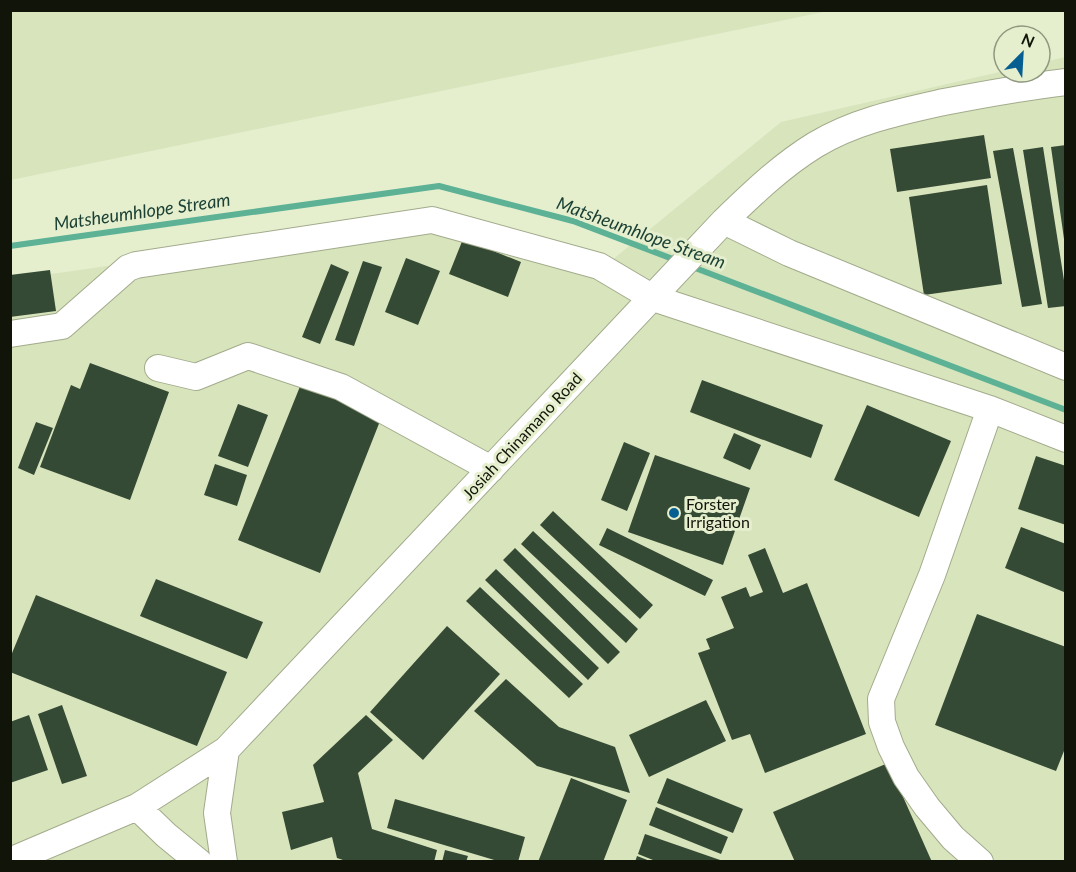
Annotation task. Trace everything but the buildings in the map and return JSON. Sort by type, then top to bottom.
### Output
[{"type":"street","name":"Josiah Chinamano Road","points":[[10,861],[137,807],[226,750],[724,221],[788,163],[816,144],[857,124],[896,112],[1010,89],[1065,82]]},
{"type":"street","points":[[10,334],[62,326],[128,268],[136,265],[432,220],[599,266],[656,295],[990,409],[1065,440]]},
{"type":"street","points":[[724,221],[789,253],[1065,367]]},
{"type":"street","points":[[158,368],[196,377],[248,356],[341,387],[491,469]]},
{"type":"street","points":[[980,861],[953,837],[927,807],[906,777],[882,722],[881,699],[932,575],[990,409]]},
{"type":"street","points":[[224,861],[217,813],[226,750]]},
{"type":"street","points":[[137,807],[166,835],[199,861]]},
{"type":"shaded area","points":[[11,10],[828,10],[828,11],[11,180]]},
{"type":"shaded area","points":[[1065,57],[1065,861],[11,861],[10,280],[432,219],[606,265],[781,122],[992,74],[992,84],[1052,84],[1052,60]]},
{"type":"waterway","name":"Matsheumhlope Stream","points":[[10,246],[439,186],[573,221],[678,261]]},
{"type":"waterway","name":"Matsheumhlope Stream","points":[[690,266],[1066,410]]},
{"type":"place","name":"Forster Irrigation","points":[[674,513]]}]
